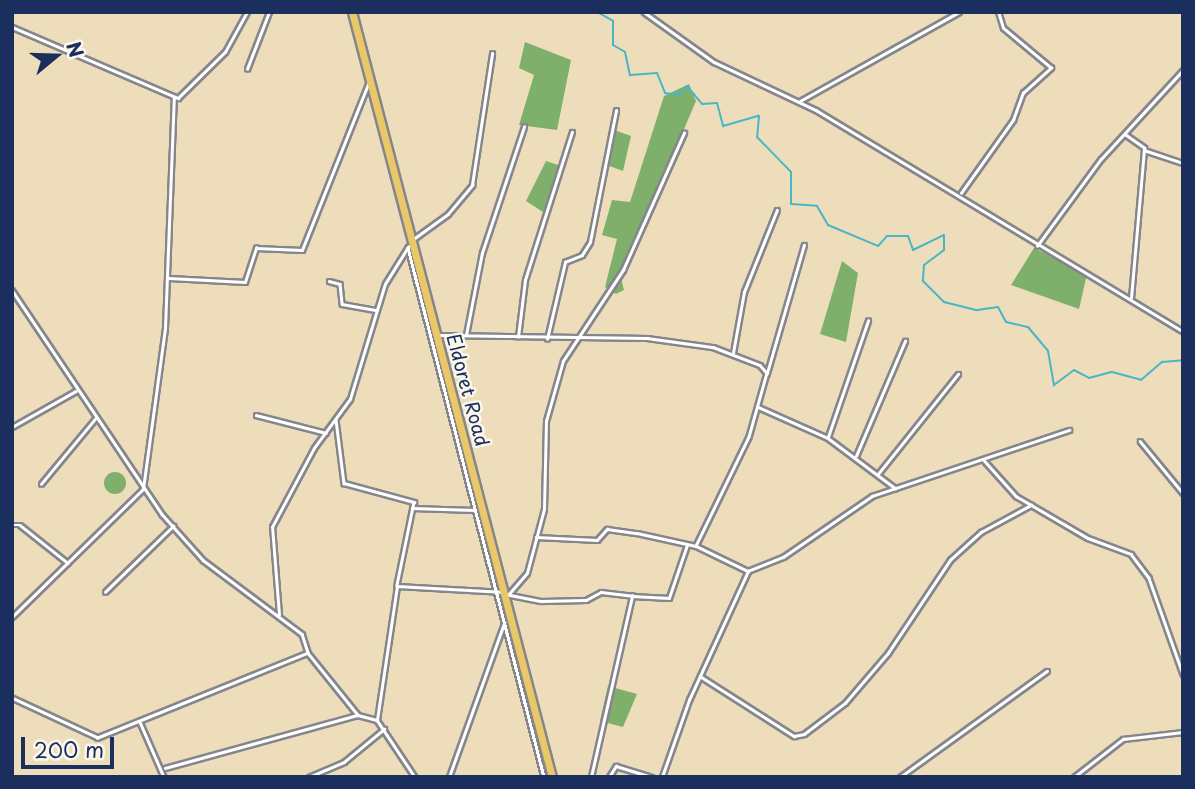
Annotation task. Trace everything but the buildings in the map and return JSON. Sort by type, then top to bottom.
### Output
[{"type":"highway","name":"Eldoret Road","points":[[352,12],[552,777]]},
{"type":"street","points":[[12,617],[144,489],[169,278],[174,97],[225,52],[247,12]]},
{"type":"street","points":[[247,69],[269,12]]},
{"type":"street","points":[[644,12],[714,62],[800,101],[910,171],[960,194],[1037,246],[1131,298],[1183,331]]},
{"type":"street","points":[[649,15],[657,12]]},
{"type":"street","points":[[800,101],[959,12]]},
{"type":"street","points":[[960,194],[1013,120],[1023,93],[1051,68],[1003,28],[998,12]]},
{"type":"street","points":[[12,27],[174,97]]},
{"type":"street","points":[[279,615],[272,527],[353,392],[376,310],[411,244],[448,214],[472,185],[492,54]]},
{"type":"street","points":[[1037,246],[1124,133],[1183,70]]},
{"type":"street","points":[[169,278],[245,282],[256,248],[302,250],[369,82]]},
{"type":"street","points":[[547,339],[565,262],[582,255],[590,243],[616,111]]},
{"type":"street","points":[[466,335],[482,253],[524,127]]},
{"type":"street","points":[[518,337],[525,281],[572,132]]},
{"type":"street","points":[[504,594],[527,573],[546,499],[547,412],[574,341],[623,270],[684,133]]},
{"type":"street","points":[[1124,133],[1145,148],[1183,163]]},
{"type":"street","points":[[1131,298],[1145,148]]},
{"type":"street","points":[[733,353],[744,292],[777,209]]},
{"type":"street","points":[[411,244],[476,509],[504,594],[504,623],[544,777]]},
{"type":"street","points":[[696,546],[730,486],[758,407],[804,245]]},
{"type":"street","points":[[329,281],[340,284],[342,304],[376,310]]},
{"type":"street","points":[[12,290],[95,419],[173,526],[204,560],[302,634],[308,653],[358,715]]},
{"type":"street","points":[[828,438],[868,321]]},
{"type":"street","points":[[437,335],[574,341],[648,338],[733,353],[767,373]]},
{"type":"street","points":[[856,457],[905,341]]},
{"type":"street","points":[[878,474],[958,374]]},
{"type":"street","points":[[12,427],[76,391]]},
{"type":"street","points":[[758,407],[828,438],[895,488]]},
{"type":"street","points":[[256,415],[326,433]]},
{"type":"street","points":[[41,484],[95,419]]},
{"type":"street","points":[[336,420],[344,483],[411,499],[412,508],[377,720]]},
{"type":"street","points":[[662,777],[699,676],[748,571],[895,488],[1069,430]]},
{"type":"street","points":[[1140,441],[1183,493]]},
{"type":"street","points":[[983,459],[1004,486],[1031,505],[1131,554],[1149,578],[1182,670]]},
{"type":"street","points":[[699,676],[787,733],[804,734],[845,704],[888,653],[950,560],[982,531],[1031,505]]},
{"type":"street","points":[[412,508],[476,509]]},
{"type":"street","points":[[12,525],[20,524],[68,563]]},
{"type":"street","points":[[105,592],[173,526]]},
{"type":"street","points":[[536,537],[597,540],[607,529],[696,546],[748,571]]},
{"type":"street","points":[[397,586],[504,594],[541,601],[586,600],[601,592],[669,598],[687,545]]},
{"type":"street","points":[[591,777],[632,596]]},
{"type":"street","points":[[449,777],[504,623]]},
{"type":"street","points":[[12,698],[94,737],[140,722],[308,653]]},
{"type":"street","points":[[900,777],[1047,671]]},
{"type":"street","points":[[164,768],[358,715],[377,720],[415,777]]},
{"type":"street","points":[[140,722],[164,768],[164,777]]},
{"type":"street","points":[[309,777],[344,762],[384,729]]},
{"type":"street","points":[[1074,777],[1123,738],[1183,732]]},
{"type":"street","points":[[609,777],[616,766],[650,777]]},
{"type":"green space","points":[[525,42],[571,60],[557,130],[519,125],[534,75],[519,68]]},
{"type":"green space","points":[[689,84],[696,101],[621,278],[624,290],[616,294],[605,287],[617,239],[602,235],[612,200],[630,202],[664,96]]},
{"type":"green space","points":[[614,130],[631,136],[623,171],[604,164]]},
{"type":"green space","points":[[546,161],[561,166],[546,214],[526,201]]},
{"type":"green space","points":[[1034,248],[1087,274],[1079,309],[1011,285]]},
{"type":"green space","points":[[842,261],[858,273],[846,342],[820,334]]},
{"type":"green space","points":[[115,472],[123,475],[126,483],[123,491],[115,494],[107,491],[104,483],[107,475]]},
{"type":"green space","points":[[608,686],[637,694],[623,727],[600,721]]},
{"type":"waterway","points":[[597,12],[613,21],[613,45],[625,52],[630,75],[657,73],[665,93],[679,95],[687,86],[702,104],[717,103],[723,126],[759,116],[757,137],[791,172],[791,204],[817,206],[828,225],[878,246],[887,236],[908,236],[913,250],[944,235],[944,250],[924,265],[923,281],[944,302],[977,310],[998,307],[1006,322],[1028,327],[1048,351],[1054,385],[1074,370],[1089,378],[1112,372],[1141,380],[1162,362],[1183,360]]}]
